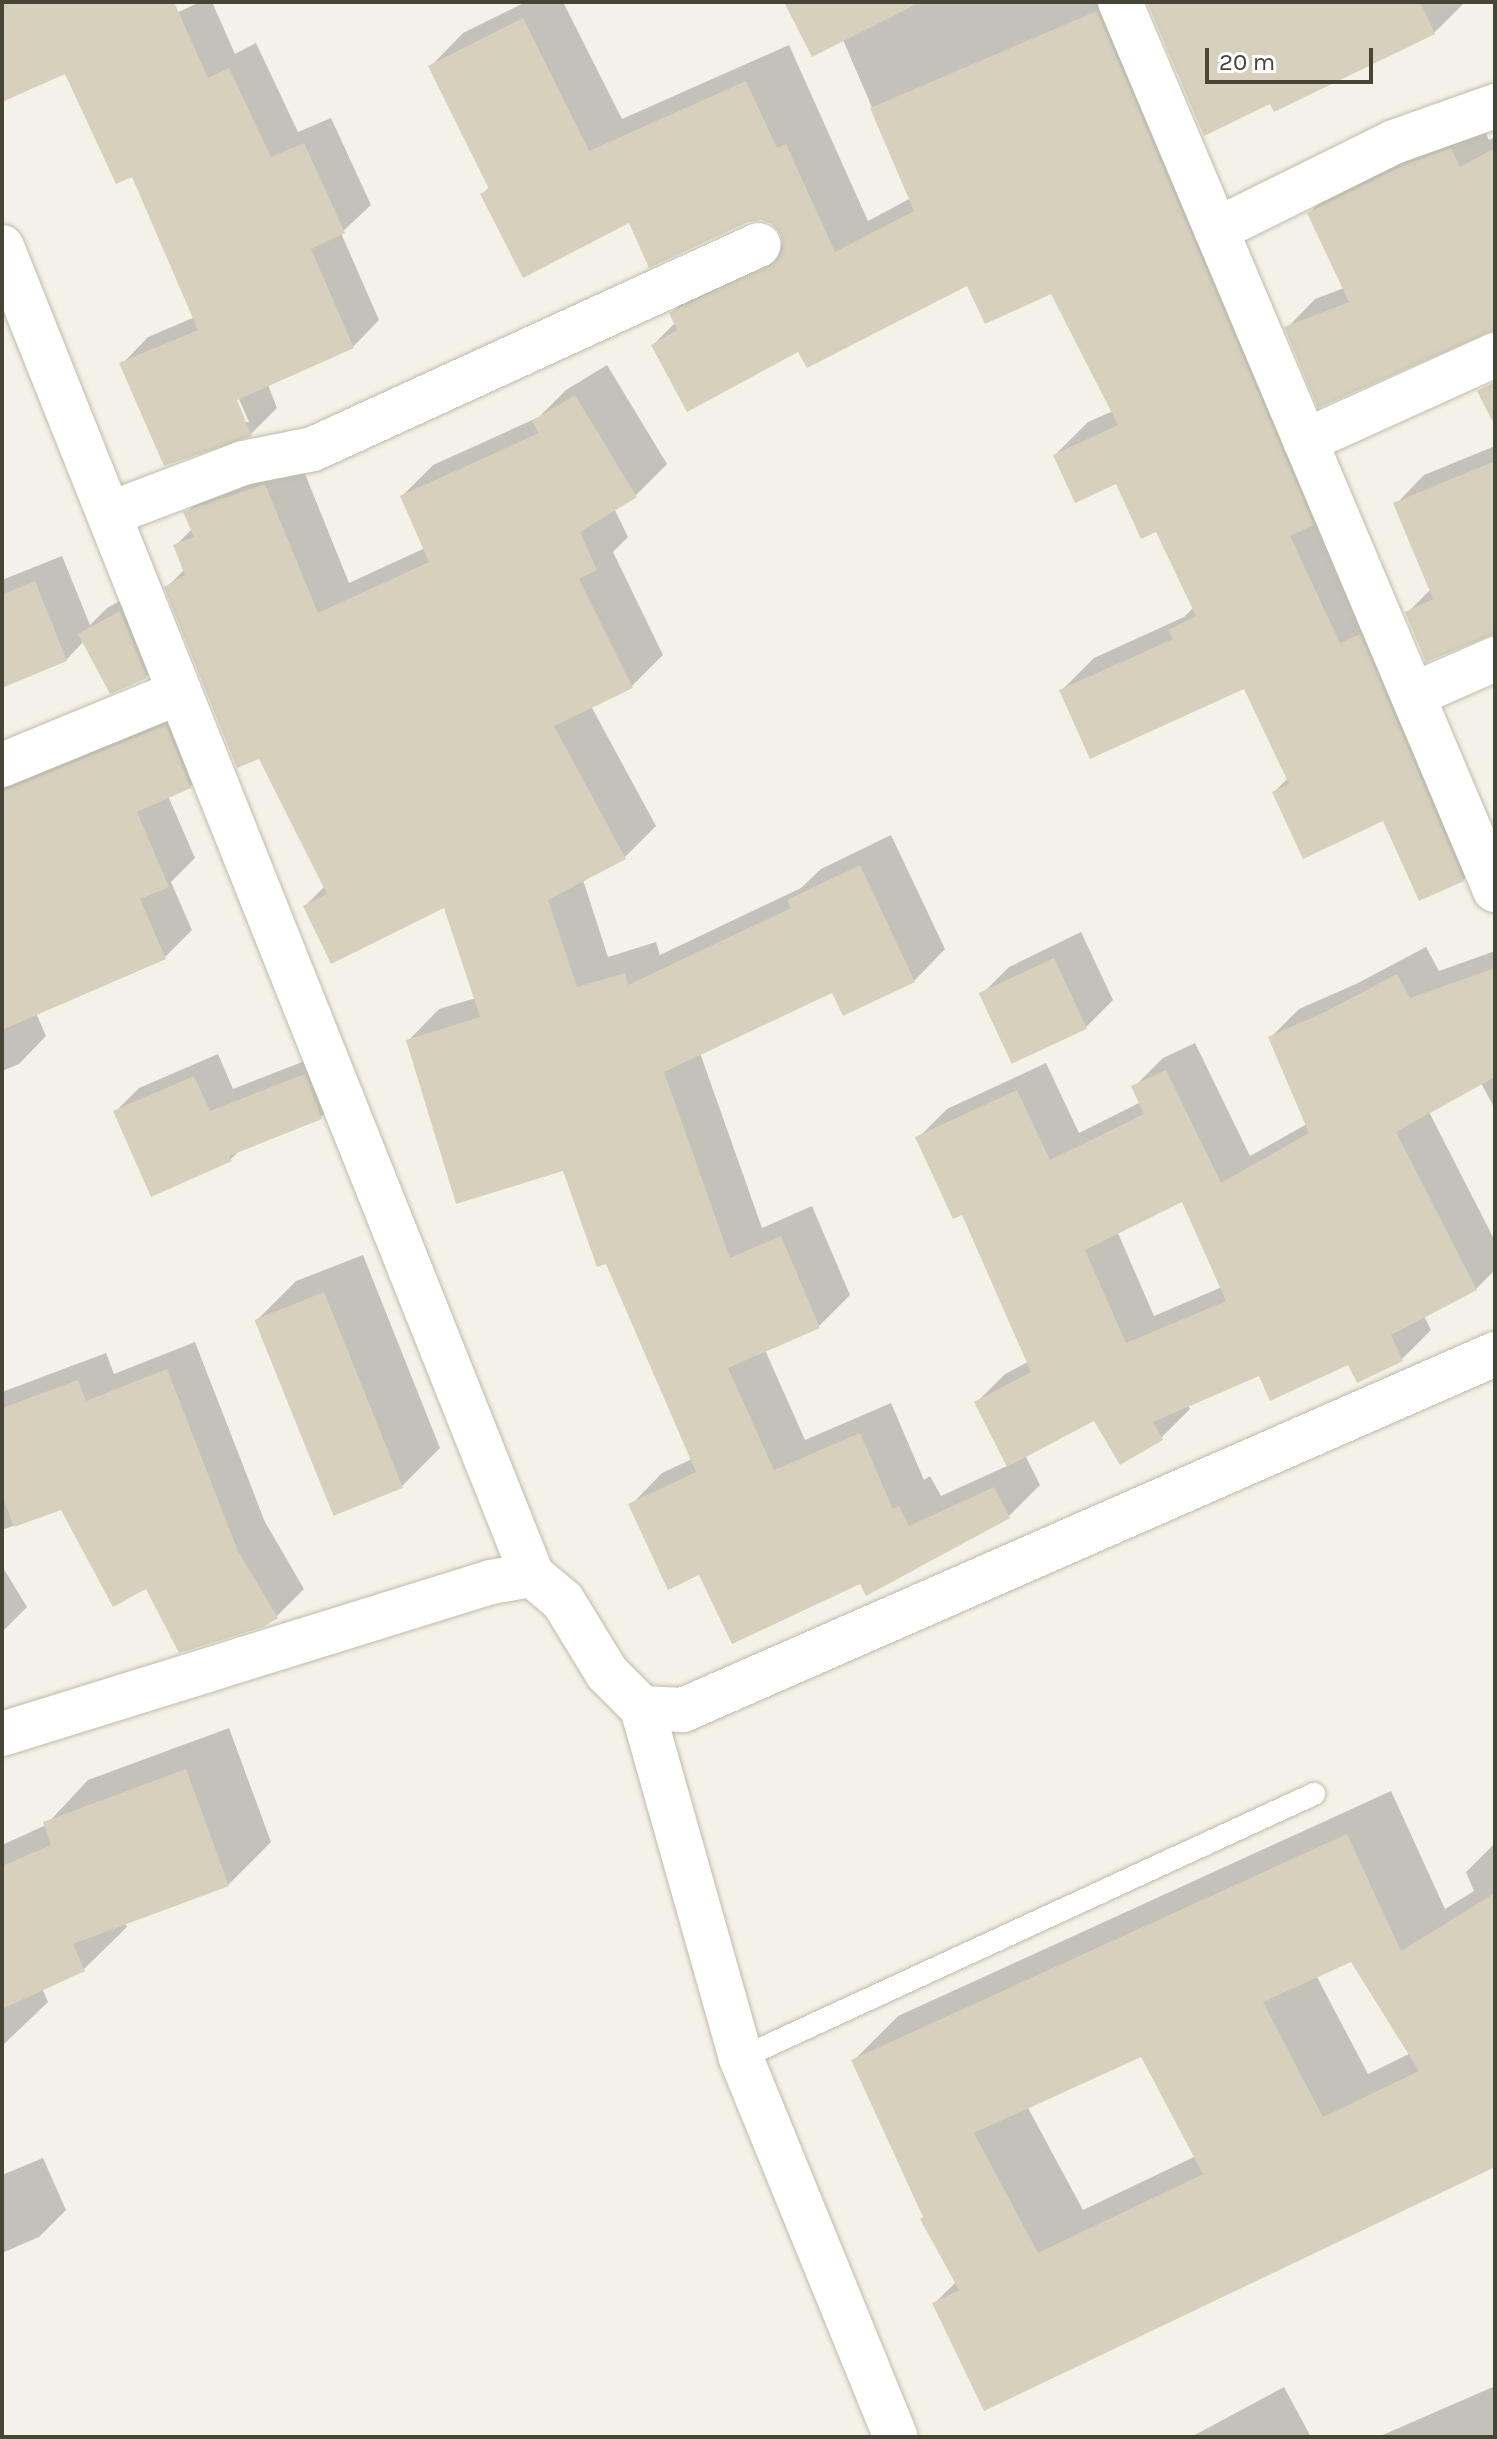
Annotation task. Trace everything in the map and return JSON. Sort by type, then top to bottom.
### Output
[{"type":"street","points":[[1120,2],[1495,890]]},
{"type":"street","points":[[1216,230],[1394,142],[1495,106]]},
{"type":"street","points":[[109,514],[243,463],[313,449],[758,245]]},
{"type":"street","points":[[2,247],[532,1575],[563,1601],[607,1673],[642,1708],[741,2058],[896,2437]]},
{"type":"street","points":[[1305,441],[1495,355]]},
{"type":"street","points":[[1413,695],[1495,659]]},
{"type":"street","points":[[2,765],[180,692]]},
{"type":"street","points":[[642,1708],[683,1710],[1495,1354]]},
{"type":"street","points":[[2,1734],[491,1582],[532,1575]]},
{"type":"lane","points":[[741,2058],[1314,1794]]},
{"type":"building","points":[[2,2],[174,2],[208,78],[229,68],[271,157],[304,143],[345,233],[311,249],[354,348],[237,400],[252,436],[164,466],[119,363],[198,330],[132,177],[116,184],[65,74],[2,102]]},
{"type":"building","points":[[784,2],[921,2],[812,57]]},
{"type":"building","points":[[1147,2],[1420,2],[1435,34],[1274,112],[1270,104],[1204,136]]},
{"type":"building","points":[[1097,11],[1314,525],[1290,536],[1340,643],[1360,634],[1464,881],[1419,901],[1383,821],[1303,859],[1272,792],[1289,784],[1244,689],[1090,759],[1059,690],[1173,639],[1168,630],[1196,616],[1156,532],[1141,539],[1116,484],[1075,503],[1053,455],[1118,425],[1051,294],[985,324],[967,286],[807,368],[798,352],[687,412],[651,345],[677,330],[669,313],[778,260],[783,248],[780,234],[772,224],[761,220],[748,222],[649,268],[629,223],[523,278],[480,194],[489,189],[428,66],[523,18],[589,151],[746,81],[777,148],[786,144],[835,252],[914,211],[870,108]]},
{"type":"building","points":[[1451,148],[1460,167],[1495,148],[1495,330],[1318,408],[1284,327],[1349,302],[1307,213],[1404,165]]},
{"type":"building","points":[[1495,382],[1495,426],[1477,391]]},
{"type":"building","points":[[575,395],[637,497],[580,532],[597,570],[579,579],[633,688],[554,726],[626,859],[548,900],[577,987],[625,973],[628,985],[791,908],[787,900],[860,865],[915,982],[843,1016],[832,993],[664,1072],[730,1258],[781,1236],[820,1328],[728,1368],[774,1470],[860,1433],[893,1509],[899,1506],[909,1526],[994,1487],[1010,1518],[866,1596],[860,1584],[732,1644],[699,1575],[668,1590],[628,1504],[696,1472],[606,1264],[597,1267],[563,1171],[456,1204],[406,1040],[480,1017],[444,908],[331,964],[303,906],[327,894],[259,759],[237,768],[164,587],[185,575],[173,545],[194,537],[183,512],[265,484],[318,613],[429,562],[400,496],[539,433],[532,421]]},
{"type":"building","points":[[1495,461],[1495,634],[1426,662],[1405,612],[1433,599],[1393,503]]},
{"type":"building","points":[[35,581],[67,661],[2,688],[2,595]]},
{"type":"building","points":[[120,611],[147,678],[110,694],[78,634]]},
{"type":"building","points":[[166,725],[191,788],[137,812],[169,887],[140,899],[166,959],[2,1030],[2,792]]},
{"type":"building","points":[[1054,958],[1087,1029],[1012,1064],[979,993]]},
{"type":"building","points":[[1495,968],[1495,1077],[1396,1132],[1477,1290],[1391,1335],[1403,1361],[1357,1383],[1348,1365],[1270,1401],[1259,1376],[1153,1422],[1163,1440],[1120,1465],[1094,1421],[1007,1467],[974,1402],[1031,1372],[962,1215],[953,1219],[915,1137],[1017,1090],[1050,1160],[1144,1114],[1131,1086],[1166,1070],[1221,1183],[1309,1133],[1268,1037],[1325,1012],[1397,974],[1410,998]],"holes":[[[1182,1202],[1226,1301],[1126,1343],[1085,1250]]]},
{"type":"building","points":[[305,1074],[322,1119],[229,1156],[232,1161],[151,1197],[113,1111],[194,1076],[210,1111]]},
{"type":"building","points":[[324,1292],[403,1488],[334,1516],[254,1320]]},
{"type":"building","points":[[167,1369],[238,1551],[278,1618],[263,1627],[179,1653],[146,1589],[113,1607],[61,1510],[14,1527],[2,1496],[2,1408],[78,1380],[86,1401]]},
{"type":"building","points":[[186,1769],[229,1886],[73,1944],[85,1971],[2,2009],[2,1866],[51,1845],[43,1822]]},
{"type":"building","points":[[1347,1834],[1401,1951],[1495,1893],[1495,2167],[984,2411],[932,2303],[959,2290],[920,2219],[923,2217],[851,2060]],"holes":[[[1351,1962],[1419,2071],[1323,2117],[1263,2002]],[[1141,2057],[1203,2174],[1038,2253],[974,2133]]]}]
